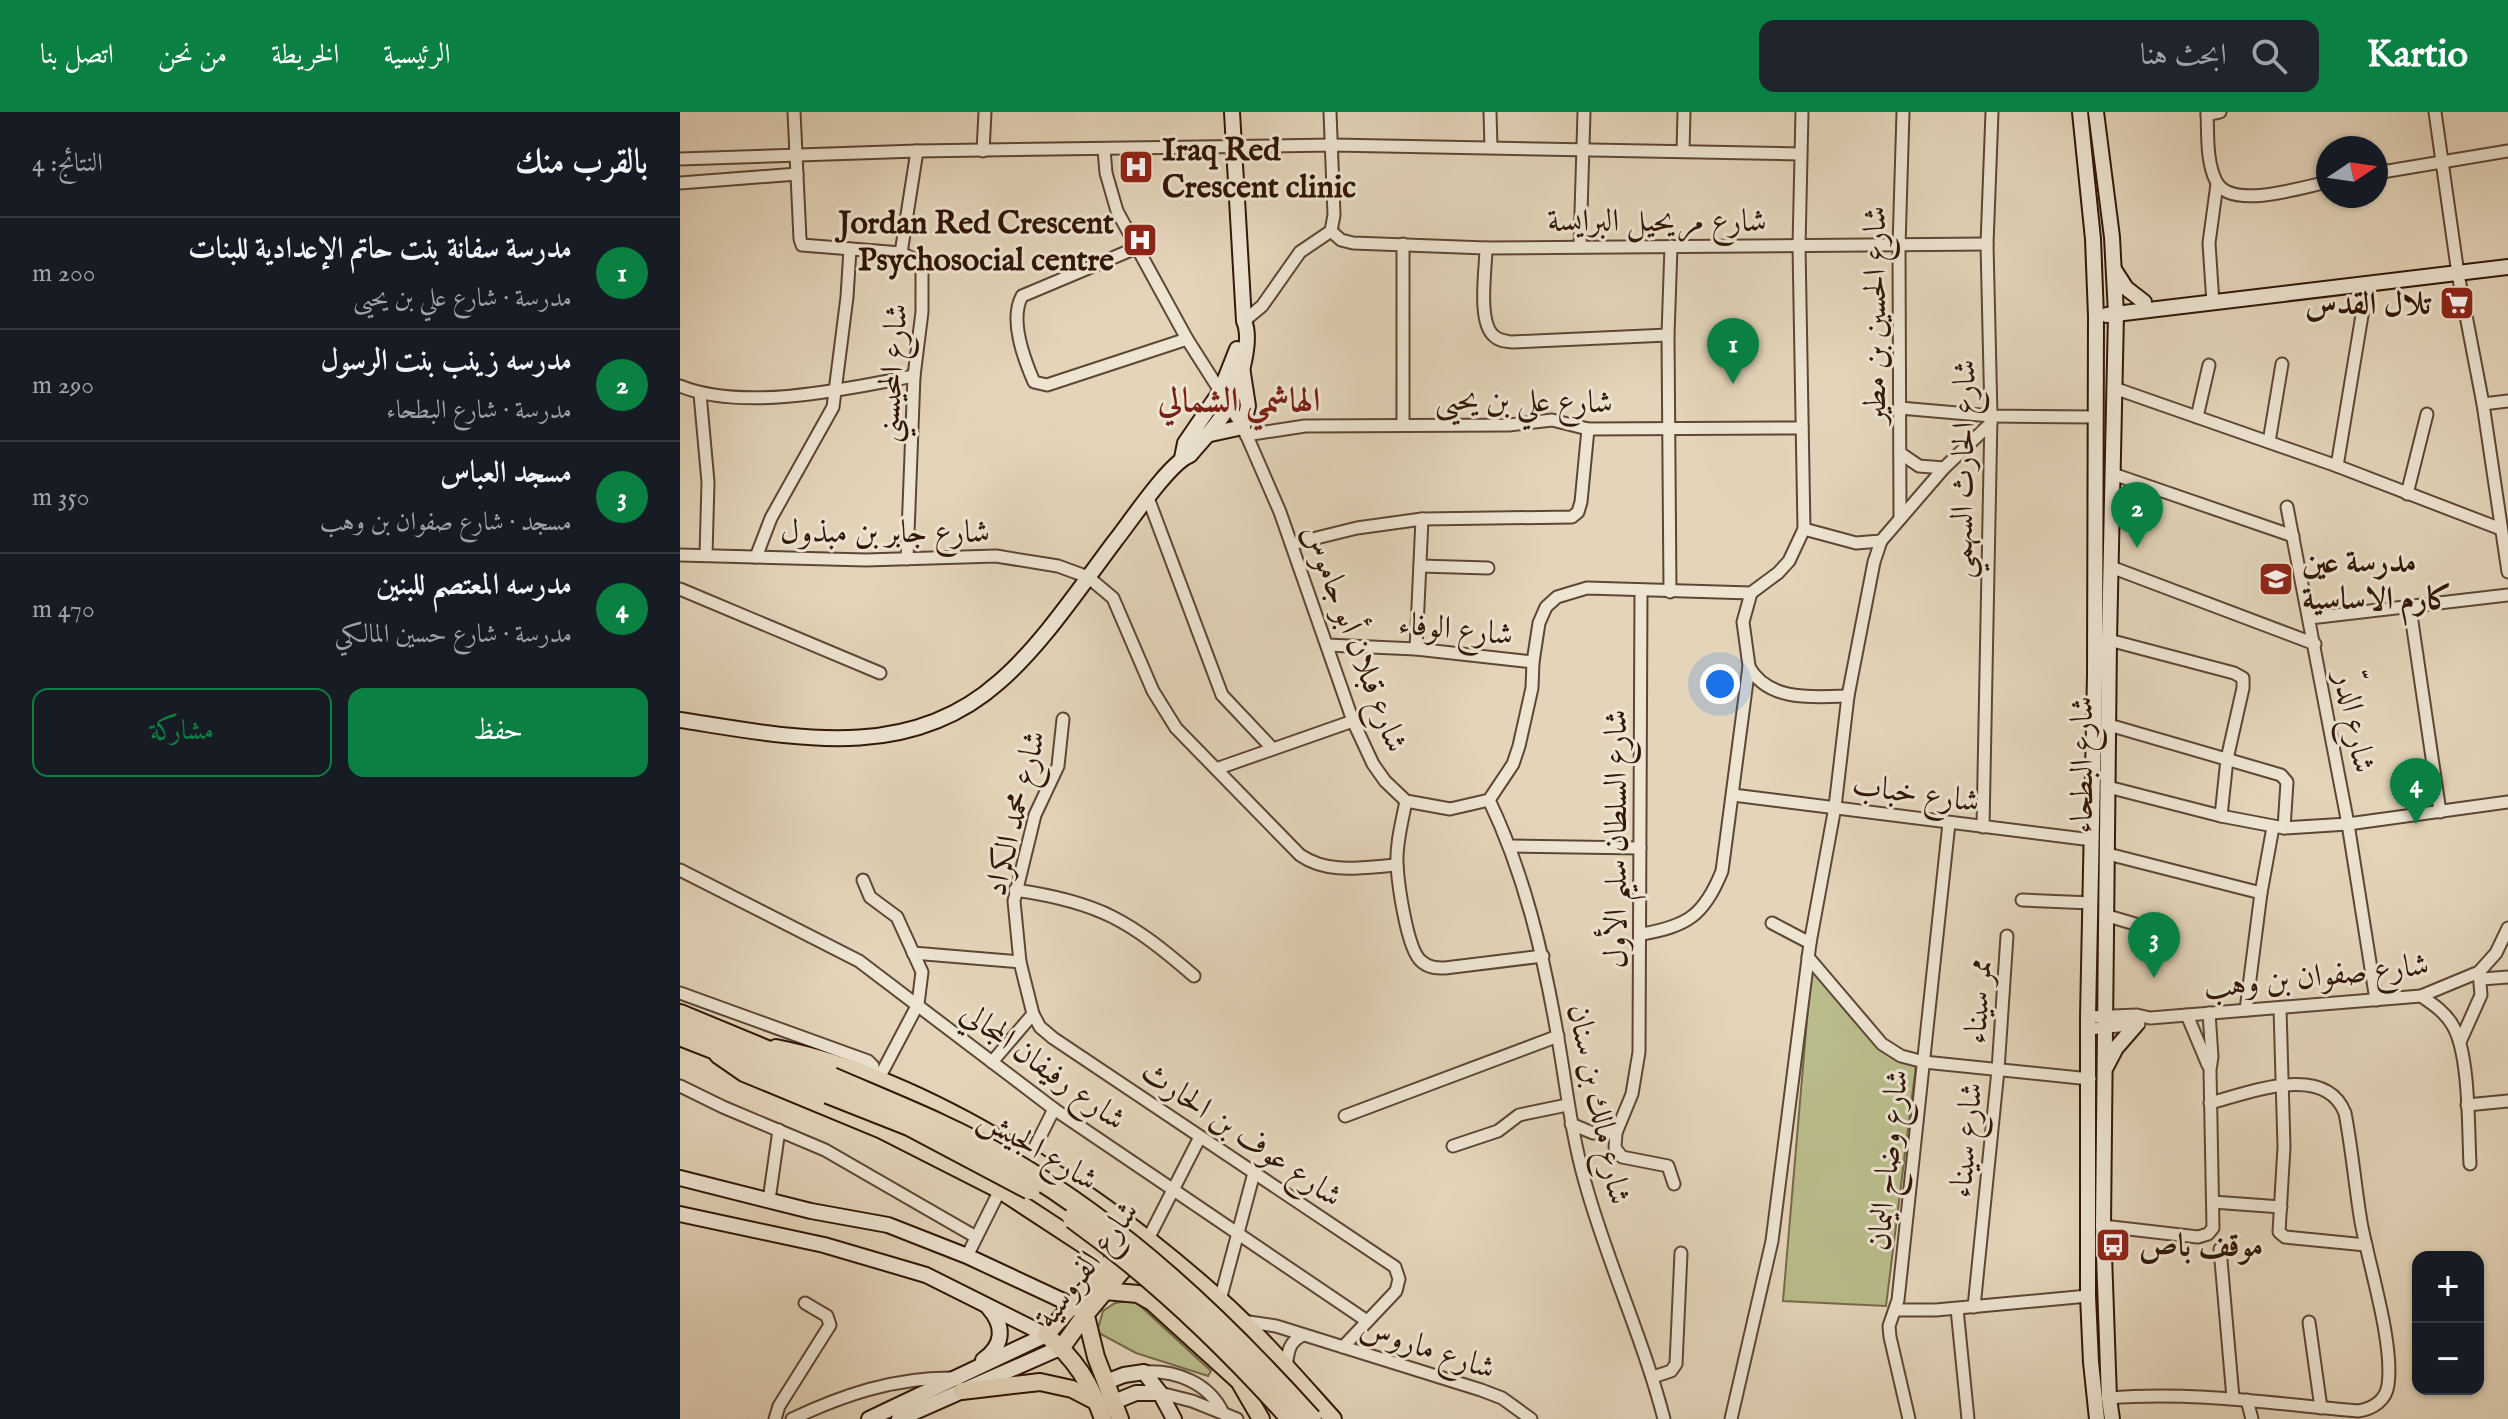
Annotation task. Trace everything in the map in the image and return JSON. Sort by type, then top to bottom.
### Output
[{"type":"highway","name":"شارع الجيش","points":[[680,1015],[743,1041],[830,1070],[1009,1160],[1116,1231],[1211,1313],[1311,1419]]},
{"type":"highway","name":"شارع الجيش","points":[[680,1035],[708,1046],[830,1070],[909,1125],[1017,1181],[1117,1251],[1202,1325],[1292,1419]]},
{"type":"main road","points":[[708,1046],[744,1073],[882,1130],[1000,1190],[1090,1250],[1100,1274]]},
{"type":"main road","points":[[830,1070],[876,1079],[953,1114],[1030,1157],[1143,1235],[1242,1321],[1333,1419]]},
{"type":"main road","name":"شارع الفروسية","points":[[1062,1347],[1078,1310],[1100,1274],[1143,1235]]},
{"type":"main road","name":"شارع الفروسية","points":[[1046,1335],[1105,1291],[1143,1235]]},
{"type":"main road","points":[[1105,1291],[1138,1294],[1152,1302],[1239,1381],[1261,1419]]},
{"type":"main road","points":[[1078,1310],[1106,1382],[1103,1419]]},
{"type":"main road","points":[[1046,1335],[1062,1347],[1120,1419]]},
{"type":"main road","points":[[962,1391],[1040,1382],[1072,1389],[1106,1402]]},
{"type":"street","points":[[794,112],[802,245],[901,253],[917,151]]},
{"type":"street","points":[[983,151],[985,112]]},
{"type":"street","points":[[1182,458],[1190,455],[1229,405],[1248,343],[1244,321],[1232,112]]},
{"type":"street","points":[[680,720],[831,740],[889,735],[953,714],[977,701],[1002,680],[1182,458],[1185,443],[1220,392],[1236,354],[1239,326],[1262,306],[1300,252],[1332,228],[1333,145],[1330,112]]},
{"type":"street","points":[[1490,112],[1491,147]]},
{"type":"street","points":[[1580,246],[1584,112]]},
{"type":"street","points":[[1683,151],[1684,112]]},
{"type":"street","points":[[1543,956],[1445,968],[1432,967],[1421,961],[1413,949],[1409,934],[1397,865],[1406,801],[1450,809],[1489,800],[1513,764],[1532,688],[1539,623],[1546,607],[1557,597],[1587,588],[1751,593],[1789,561],[1804,529],[1799,246],[1802,112]]},
{"type":"street","name":"شارع الحسين بن مطير","points":[[1900,519],[1899,246],[1903,112]]},
{"type":"street","name":"شارع الحارث السهمي","points":[[1983,827],[1991,419],[1987,244],[1992,112]]},
{"type":"street","name":"شارع البطحاء","points":[[2080,112],[2093,239],[2096,311],[2088,1296],[2105,1411]]},
{"type":"street","name":"شارع البطحاء","points":[[2096,112],[2112,237],[2115,309],[2104,1071],[2105,1411]]},
{"type":"street","points":[[2435,112],[2458,274],[2483,404],[2508,572]]},
{"type":"street","points":[[2211,113],[2211,165],[2217,184],[2209,243],[2213,303]]},
{"type":"street","points":[[680,159],[917,151],[1333,145],[1800,154]]},
{"type":"street","name":"شارع قبلان أبو جاموس","points":[[1104,149],[1110,192],[1136,248],[1187,339],[1245,431],[1292,544],[1353,721],[1373,764],[1406,801]]},
{"type":"street","points":[[2388,171],[2508,151]]},
{"type":"street","points":[[680,183],[797,174]]},
{"type":"street","points":[[2217,184],[2227,193],[2248,197],[2316,184]]},
{"type":"street","name":"شارع مريحيل البرايسة","points":[[1332,228],[1347,242],[1486,248],[1987,244]]},
{"type":"street","points":[[1403,244],[1403,424]]},
{"type":"street","points":[[1670,592],[1668,335],[1671,246]]},
{"type":"street","points":[[1136,248],[1022,296],[1018,302],[1018,320],[1024,357],[1034,382],[1047,385],[1187,339]]},
{"type":"street","points":[[1486,248],[1486,324],[1491,334],[1499,340],[1668,335]]},
{"type":"street","points":[[756,557],[776,510],[830,415],[837,391],[850,249]]},
{"type":"street","name":"شارع المحيسني","points":[[901,253],[914,259],[922,269],[922,312],[914,376],[907,559]]},
{"type":"street","points":[[2096,311],[2158,309],[2508,267]]},
{"type":"street","points":[[2114,268],[2126,288],[2144,302]]},
{"type":"street","points":[[2337,466],[2367,285]]},
{"type":"street","points":[[2115,309],[2144,302],[2152,303],[2158,309]]},
{"type":"street","points":[[2269,442],[2282,364]]},
{"type":"street","points":[[2197,417],[2209,365]]},
{"type":"street","points":[[1206,435],[1245,431],[1248,406],[1242,366]]},
{"type":"street","points":[[680,386],[716,397],[759,396],[837,391],[914,376]]},
{"type":"street","points":[[2114,388],[2337,466],[2501,529]]},
{"type":"street","points":[[700,394],[708,482],[706,555]]},
{"type":"street","points":[[2483,404],[2508,401]]},
{"type":"street","points":[[1900,408],[1991,419],[2095,417]]},
{"type":"street","points":[[2407,494],[2427,414]]},
{"type":"street","points":[[1731,1419],[1772,1241],[1810,943],[1835,807],[1848,696],[1874,562],[1881,541],[1991,419]]},
{"type":"street","name":"شارع علي بن يحيى","points":[[1245,431],[1305,426],[1509,425],[1552,420],[1588,429],[1802,428]]},
{"type":"street","points":[[1292,544],[1357,528],[1422,519],[1572,517],[1578,512],[1581,502],[1588,429]]},
{"type":"street","points":[[1900,453],[1919,466],[1944,468]]},
{"type":"street","points":[[2113,474],[2293,536]]},
{"type":"street","points":[[1148,498],[1222,695],[1272,748]]},
{"type":"street","name":"شارع الدرّ","points":[[2287,507],[2348,824],[2376,1000]]},
{"type":"street","points":[[1416,649],[1422,519]]},
{"type":"street","points":[[1804,529],[1862,544],[1881,541]]},
{"type":"street","name":"شارع جابر بن مبذول","points":[[680,555],[907,559],[996,556],[1058,566],[1088,577]]},
{"type":"street","points":[[1420,566],[1488,568]]},
{"type":"street","name":"شارع الدرّ","points":[[2111,567],[2315,644]]},
{"type":"street","points":[[1088,577],[1113,598],[1165,713],[1300,855],[1311,863],[1330,869],[1397,865]]},
{"type":"street","points":[[680,589],[880,673]]},
{"type":"street","name":"شارع السلطان سليم الأول","points":[[1616,1133],[1637,1073],[1642,934],[1641,590]]},
{"type":"street","points":[[1642,934],[1685,923],[1716,885],[1726,854],[1749,666],[1743,622],[1751,593]]},
{"type":"street","points":[[2310,618],[2508,595]]},
{"type":"street","points":[[2410,608],[2440,812]]},
{"type":"street","points":[[2109,640],[2243,678],[2227,759],[2221,816]]},
{"type":"street","name":"شارع الوفاء","points":[[1327,645],[1416,649],[1533,662]]},
{"type":"street","points":[[1749,666],[1754,675],[1785,694],[1848,696]]},
{"type":"street","name":"شارع محمد الكراد","points":[[1033,1014],[1020,962],[1015,890],[1035,815],[1058,766],[1063,719]]},
{"type":"street","points":[[1216,769],[1353,721]]},
{"type":"street","points":[[2109,725],[2285,777],[2287,782],[2279,827],[2261,893],[2246,1010]]},
{"type":"street","points":[[2108,787],[2221,816],[2279,827],[2348,824],[2508,802]]},
{"type":"street","name":"شارع خباب","points":[[1733,795],[2092,840]]},
{"type":"street","name":"شارع مالك بن سنان","points":[[1489,800],[1510,846],[1543,956],[1567,1105],[1585,1183],[1653,1377],[1664,1419]]},
{"type":"street","name":"شارع وضاح اليمان","points":[[1909,1419],[1889,1326],[1898,1300],[1949,823]]},
{"type":"street","points":[[1510,846],[1640,848]]},
{"type":"street","points":[[2108,854],[2261,893]]},
{"type":"street","name":"شارع رفيفان المجالي","points":[[680,870],[841,951],[918,1004],[1054,1109],[1367,1321]]},
{"type":"street","points":[[863,880],[870,897],[897,917],[922,972],[918,1004],[876,1079]]},
{"type":"street","points":[[1015,890],[1057,896],[1102,910],[1142,933],[1194,976]]},
{"type":"street","points":[[2022,900],[2091,903]]},
{"type":"street","points":[[2108,916],[2152,929]]},
{"type":"street","points":[[1772,923],[1810,943]]},
{"type":"street","points":[[2460,1042],[2481,995],[2480,976],[2508,928]]},
{"type":"street","name":"ممر سيناء","points":[[1998,1070],[2007,936]]},
{"type":"street","points":[[913,953],[1020,962]]},
{"type":"street","points":[[1808,957],[1882,1044],[1901,1056],[1924,1062],[1998,1070]]},
{"type":"street","points":[[2480,976],[2508,977]]},
{"type":"street","name":"شارع صفوان بن وهب","points":[[2105,1022],[2137,1015],[2150,1018],[2421,996],[2480,976]]},
{"type":"street","points":[[680,993],[830,1070]]},
{"type":"street","points":[[2421,996],[2451,1022],[2460,1042],[2470,1164]]},
{"type":"street","points":[[2280,1008],[2284,1147],[2278,1230],[2283,1236],[2366,1245]]},
{"type":"street","points":[[2103,1226],[2194,1236],[2205,1236],[2213,1228],[2209,1013]]},
{"type":"street","points":[[992,1062],[1033,1014]]},
{"type":"street","name":"شارع عوف بن الحارث","points":[[1033,1014],[1046,1033],[1395,1267],[1399,1279],[1396,1291],[1343,1347]]},
{"type":"street","points":[[2187,1015],[2210,1070]]},
{"type":"street","name":"شارع صفوان بن وهب","points":[[2088,1023],[2136,1025],[2150,1018]]},
{"type":"street","points":[[2104,1071],[2116,1048],[2136,1025]]},
{"type":"street","points":[[1345,1116],[1558,1036]]},
{"type":"street","name":"شارع سيناء","points":[[1974,1307],[1998,1070],[2090,1079]]},
{"type":"street","points":[[680,1086],[825,1150],[976,1237]]},
{"type":"street","points":[[2105,1411],[2158,1395],[2233,1398],[2358,1411],[2370,1409],[2383,1398],[2387,1387],[2383,1332],[2343,1106],[2335,1096],[2318,1086],[2282,1086],[2210,1103]]},
{"type":"street","points":[[2467,1105],[2508,1101]]},
{"type":"street","points":[[1453,1146],[1498,1131],[1519,1115],[1567,1105]]},
{"type":"street","points":[[1030,1157],[1054,1109]]},
{"type":"street","points":[[1571,1124],[1593,1133],[1616,1133],[1617,1153],[1622,1157],[1665,1165],[1671,1169],[1674,1184]]},
{"type":"street","points":[[769,1200],[779,1130]]},
{"type":"street","name":"شارع الفروسية","points":[[1143,1235],[1174,1188],[1200,1137]]},
{"type":"street","points":[[1220,1300],[1254,1173]]},
{"type":"street","points":[[680,1178],[888,1225],[967,1256],[1078,1310]]},
{"type":"street","points":[[967,1256],[1000,1190]]},
{"type":"street","points":[[2213,1202],[2281,1207]]},
{"type":"street","points":[[680,1214],[824,1245],[926,1275],[1046,1335]]},
{"type":"street","points":[[2220,1249],[2233,1398]]},
{"type":"street","points":[[1653,1377],[1671,1371],[1676,1364],[1681,1253]]},
{"type":"street","points":[[1895,1310],[1957,1309],[2088,1296]]},
{"type":"street","points":[[968,1370],[989,1356],[1000,1341],[998,1319],[983,1301]]},
{"type":"street","points":[[775,1419],[779,1406],[830,1325],[827,1316],[805,1303]]},
{"type":"street","points":[[1957,1309],[1968,1419]]},
{"type":"street","name":"شارع ماروس","points":[[1242,1321],[1265,1323],[1502,1398],[1531,1419]]},
{"type":"street","points":[[2309,1322],[2321,1408]]},
{"type":"street","name":"شارع الفروسية","points":[[869,1419],[1046,1335]]},
{"type":"street","points":[[1286,1368],[1289,1348],[1303,1335]]},
{"type":"street","name":"شارع الفروسية","points":[[899,1419],[1062,1347]]},
{"type":"street","points":[[1144,1372],[1174,1419]]},
{"type":"street","points":[[1106,1382],[1144,1372],[1170,1373],[1202,1387],[1214,1396],[1223,1413]]},
{"type":"street","points":[[792,1419],[819,1406],[881,1386],[924,1378],[950,1378]]},
{"type":"street","points":[[1106,1402],[1136,1393],[1160,1393],[1192,1401],[1237,1419]]},
{"type":"street","points":[[2247,1400],[2252,1419]]},
{"type":"green space","points":[[1812,961],[1863,1030],[1916,1065],[1886,1306],[1783,1301]]},
{"type":"green space","points":[[1115,1303],[1137,1303],[1211,1371],[1208,1376],[1136,1353],[1097,1332],[1103,1311]]},
{"type":"place","name":"Iraq Red Crescent clinic","points":[[1136,167]]},
{"type":"place","name":"Jordan Red Crescent Psychosocial centre","points":[[1140,240]]},
{"type":"place","name":"تلال القدس","points":[[2457,303]]},
{"type":"place","name":"مدرسة سفانة بنت حاتم الإعدادية للبنات","points":[[1733,384]]},
{"type":"place","name":"مدرسه زينب بنت الرسول","points":[[2137,548]]},
{"type":"place","name":"مدرسة عين كارم الاساسية","points":[[2276,579]]},
{"type":"place","name":"مدرسه المعتصم للبنين","points":[[2416,824]]},
{"type":"place","name":"مسجد العباس","points":[[2154,978]]},
{"type":"place","name":"موقف باص","points":[[2113,1245]]},
{"type":"district","name":"الهاشمي الشمالي","points":[[1239,399]]}]
